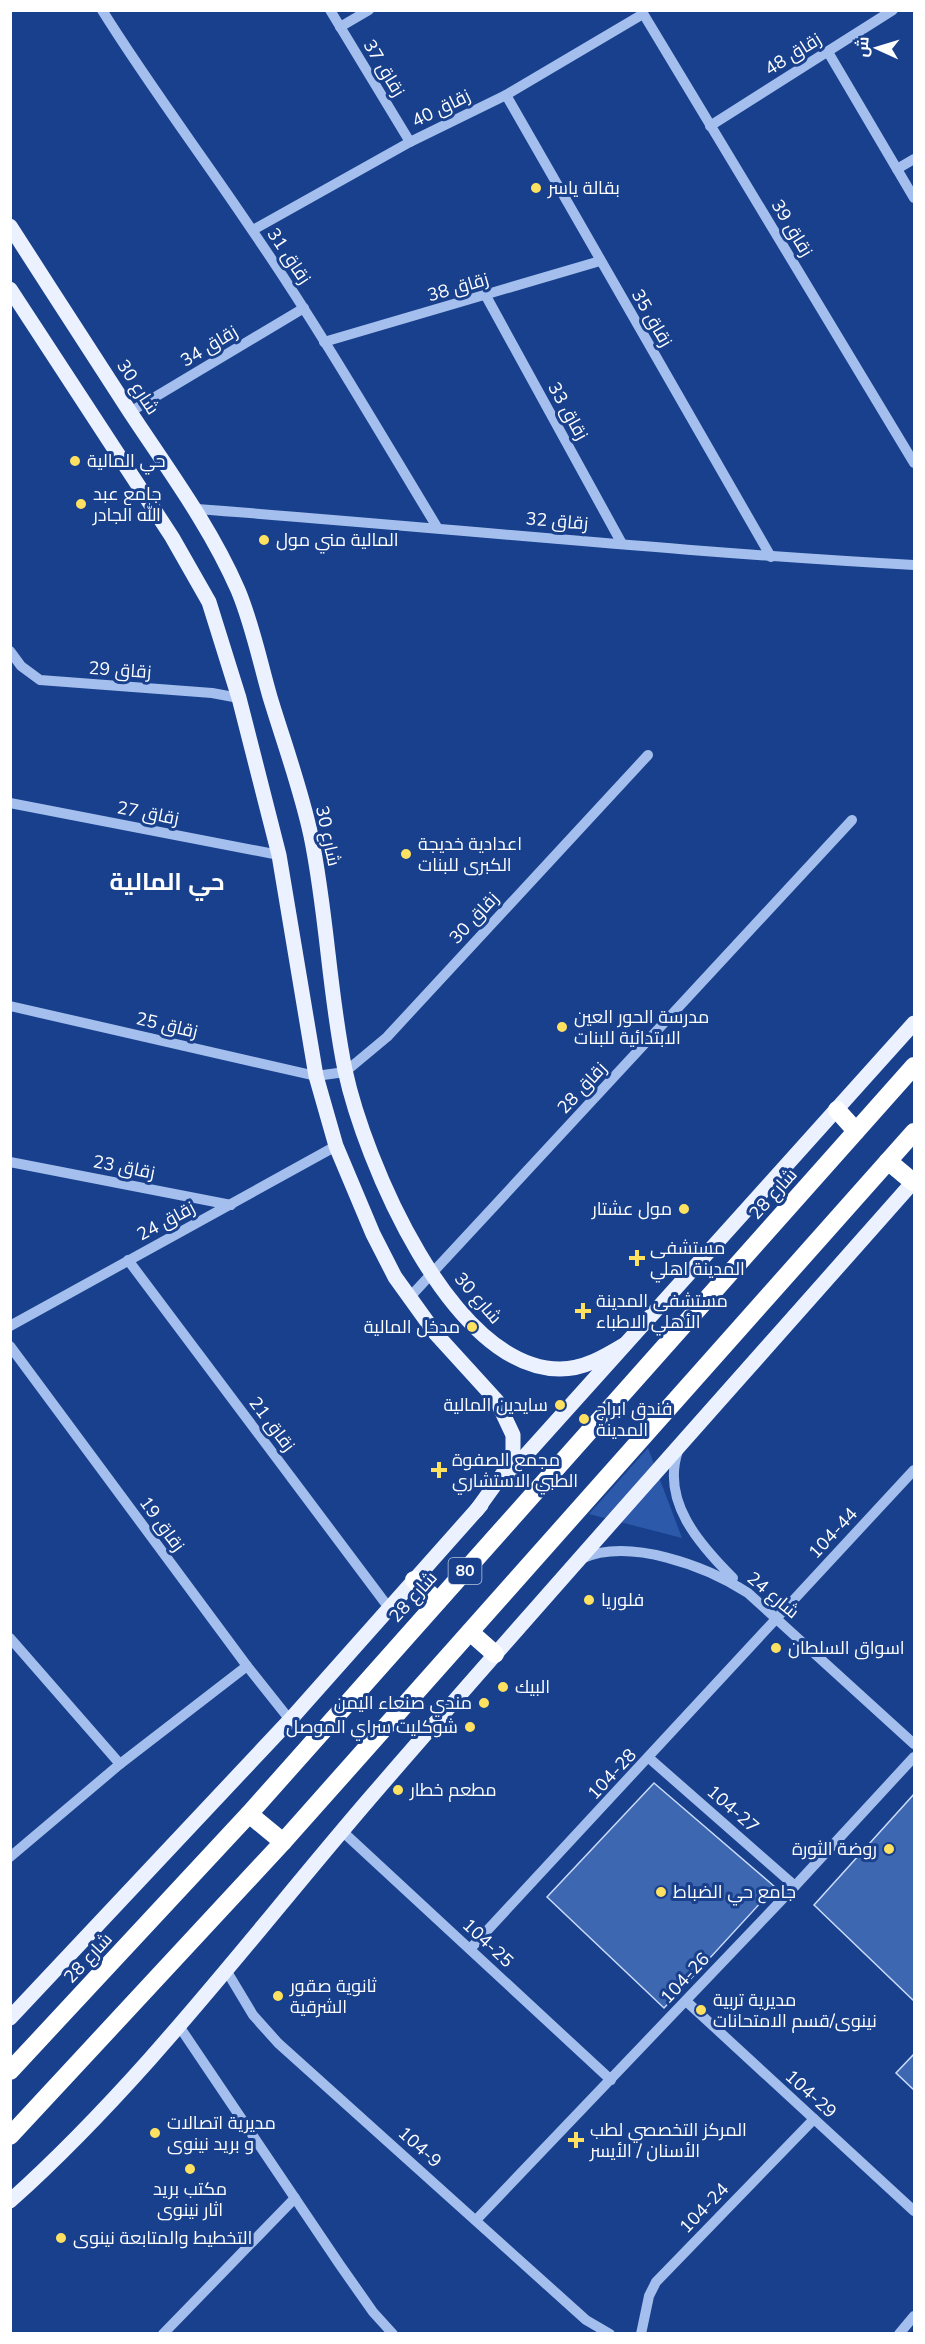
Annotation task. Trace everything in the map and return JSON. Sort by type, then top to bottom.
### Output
[{"type":"highway","name":"شارع 28","points":[[10,2072],[249,1814],[915,1066]]},
{"type":"highway","points":[[837,1110],[856,1131]]},
{"type":"highway","name":"80","points":[[10,2136],[283,1842],[915,1132]]},
{"type":"highway","points":[[888,1161],[914,1182]]},
{"type":"highway","points":[[414,1580],[438,1601]]},
{"type":"highway","points":[[470,1632],[495,1654]]},
{"type":"highway","points":[[249,1814],[283,1842]]},
{"type":"main road","name":"شارع 30","points":[[10,225],[130,412],[197,509],[239,593],[311,835],[345,1072],[367,1140],[389,1196],[433,1275],[476,1330],[492,1343],[519,1359],[558,1369],[593,1363],[624,1345]]},
{"type":"main road","points":[[10,289],[172,537],[209,602],[239,698],[279,855],[316,1076],[336,1146],[374,1234],[409,1298],[436,1334],[497,1401],[513,1435],[513,1452],[509,1465],[476,1510]]},
{"type":"main road","points":[[10,2018],[290,1720],[915,1023]]},
{"type":"main road","points":[[10,2202],[59,2158],[179,2026],[342,1831],[574,1562],[914,1182]]},
{"type":"street","name":"زقاق 31","points":[[102,10],[146,82],[253,231],[304,308],[437,527]]},
{"type":"street","name":"زقاق 37","points":[[330,10],[410,142]]},
{"type":"street","points":[[340,27],[369,10]]},
{"type":"street","name":"زقاق 48","points":[[710,126],[893,10]]},
{"type":"street","name":"زقاق 40","points":[[253,231],[410,142],[506,95],[642,12]]},
{"type":"street","name":"زقاق 39","points":[[642,12],[915,463]]},
{"type":"street","points":[[828,52],[915,198]]},
{"type":"street","name":"زقاق 35","points":[[506,95],[771,557]]},
{"type":"street","points":[[897,169],[915,159]]},
{"type":"street","name":"زقاق 38","points":[[324,342],[600,261]]},
{"type":"street","name":"زقاق 33","points":[[486,296],[621,543]]},
{"type":"street","name":"زقاق 34","points":[[130,412],[304,308]]},
{"type":"street","name":"زقاق 32","points":[[197,509],[437,527],[771,557],[915,565]]},
{"type":"street","name":"زقاق 29","points":[[10,651],[21,666],[40,680],[212,693],[239,698]]},
{"type":"street","name":"زقاق 30","points":[[345,1072],[387,1037],[648,756]]},
{"type":"street","name":"زقاق 27","points":[[10,803],[279,855]]},
{"type":"street","name":"زقاق 28","points":[[409,1298],[433,1275],[852,820]]},
{"type":"street","name":"زقاق 25","points":[[10,1006],[316,1076]]},
{"type":"street","points":[[316,1076],[345,1072]]},
{"type":"street","name":"زقاق 24","points":[[10,1326],[336,1146]]},
{"type":"street","name":"زقاق 23","points":[[10,1162],[231,1206]]},
{"type":"street","name":"زقاق 21","points":[[128,1260],[389,1608]]},
{"type":"street","name":"زقاق 19","points":[[10,1347],[247,1666],[290,1720]]},
{"type":"street","points":[[680,1446],[673,1467],[673,1486],[681,1511],[698,1539],[748,1593]]},
{"type":"street","name":"104-44","points":[[777,1619],[915,1470]]},
{"type":"street","name":"شارع 24","points":[[574,1562],[601,1552],[652,1555],[684,1561],[720,1575],[748,1593],[915,1744]]},
{"type":"street","name":"104-28","points":[[470,1949],[777,1619]]},
{"type":"street","points":[[10,1638],[120,1764]]},
{"type":"street","points":[[10,1857],[120,1764],[247,1666]]},
{"type":"street","name":"104-26","points":[[477,2219],[795,1886],[915,1756]]},
{"type":"street","name":"104-27","points":[[649,1758],[795,1886]]},
{"type":"street","name":"104-25","points":[[342,1831],[611,2080]]},
{"type":"street","name":"104-9","points":[[226,1970],[253,2015],[278,2043],[477,2219],[586,2320],[610,2334]]},
{"type":"street","name":"104-29","points":[[686,2001],[915,2211]]},
{"type":"street","points":[[179,2026],[373,2312],[393,2334]]},
{"type":"street","name":"104-24","points":[[641,2334],[649,2296],[656,2282],[814,2119]]},
{"type":"street","points":[[163,2334],[295,2198]]},
{"type":"street","points":[[899,2334],[915,2316]]},
{"type":"shaded area","points":[[648,1448],[682,1538],[589,1514]]},
{"type":"building","name":"جامع حي الضباط","points":[[654,1783],[775,1887],[664,2008],[547,1897]]},
{"type":"building","name":"روضة الثورة","points":[[915,1793],[915,2002],[814,1905]]},
{"type":"building","points":[[915,2053],[915,2091],[896,2073]]},
{"type":"place","name":"بقالة ياسر","points":[[536,188]]},
{"type":"place","name":"حي المالية","points":[[75,461]]},
{"type":"place","name":"جامع عبد الله الجادر","points":[[81,504]]},
{"type":"place","name":"المالية مني مول","points":[[264,540]]},
{"type":"place","name":"اعدادية خديجة الكبرى للبنات","points":[[406,854]]},
{"type":"place","name":"مدرسة الحور العين الابتدائية للبنات","points":[[562,1027]]},
{"type":"place","name":"مول عشتار","points":[[684,1209]]},
{"type":"place","name":"مستشفى المدينة اهلي","points":[[637,1258]]},
{"type":"place","name":"مستشفى المدينة الأهلي الاطباء","points":[[583,1311]]},
{"type":"place","name":"مدخل المالية","points":[[472,1327]]},
{"type":"place","name":"سايدين المالية","points":[[560,1405]]},
{"type":"place","name":"فندق ابراج المدينة","points":[[584,1419]]},
{"type":"place","name":"مجمع الصفوة الطبي الاستشاري","points":[[439,1470]]},
{"type":"place","name":"فلوريا","points":[[589,1600]]},
{"type":"place","name":"اسواق السلطان","points":[[776,1648]]},
{"type":"place","name":"البيك","points":[[503,1687]]},
{"type":"place","name":"مندي صنعاء اليمن","points":[[484,1703]]},
{"type":"place","name":"شوكليت سراي الموصل","points":[[470,1727]]},
{"type":"place","name":"مطعم خطار","points":[[398,1790]]},
{"type":"place","name":"روضة الثورة","points":[[889,1849]]},
{"type":"place","name":"جامع حي الضباط","points":[[661,1892]]},
{"type":"place","name":"ثانوية صقور الشرقية","points":[[278,1996]]},
{"type":"place","name":"مديرية تربية نينوى/قسم الامتحانات","points":[[701,2010]]},
{"type":"place","name":"مديرية اتصالات و بريد نينوى","points":[[155,2133]]},
{"type":"place","name":"المركز التخصصي لطب الأسنان / الأيسر","points":[[576,2140]]},
{"type":"place","name":"مكتب بريد اثار نينوى","points":[[190,2169]]},
{"type":"place","name":"التخطيط والمتابعة نينوى","points":[[61,2238]]},
{"type":"district","name":"حي المالية","points":[[167,882]]}]
